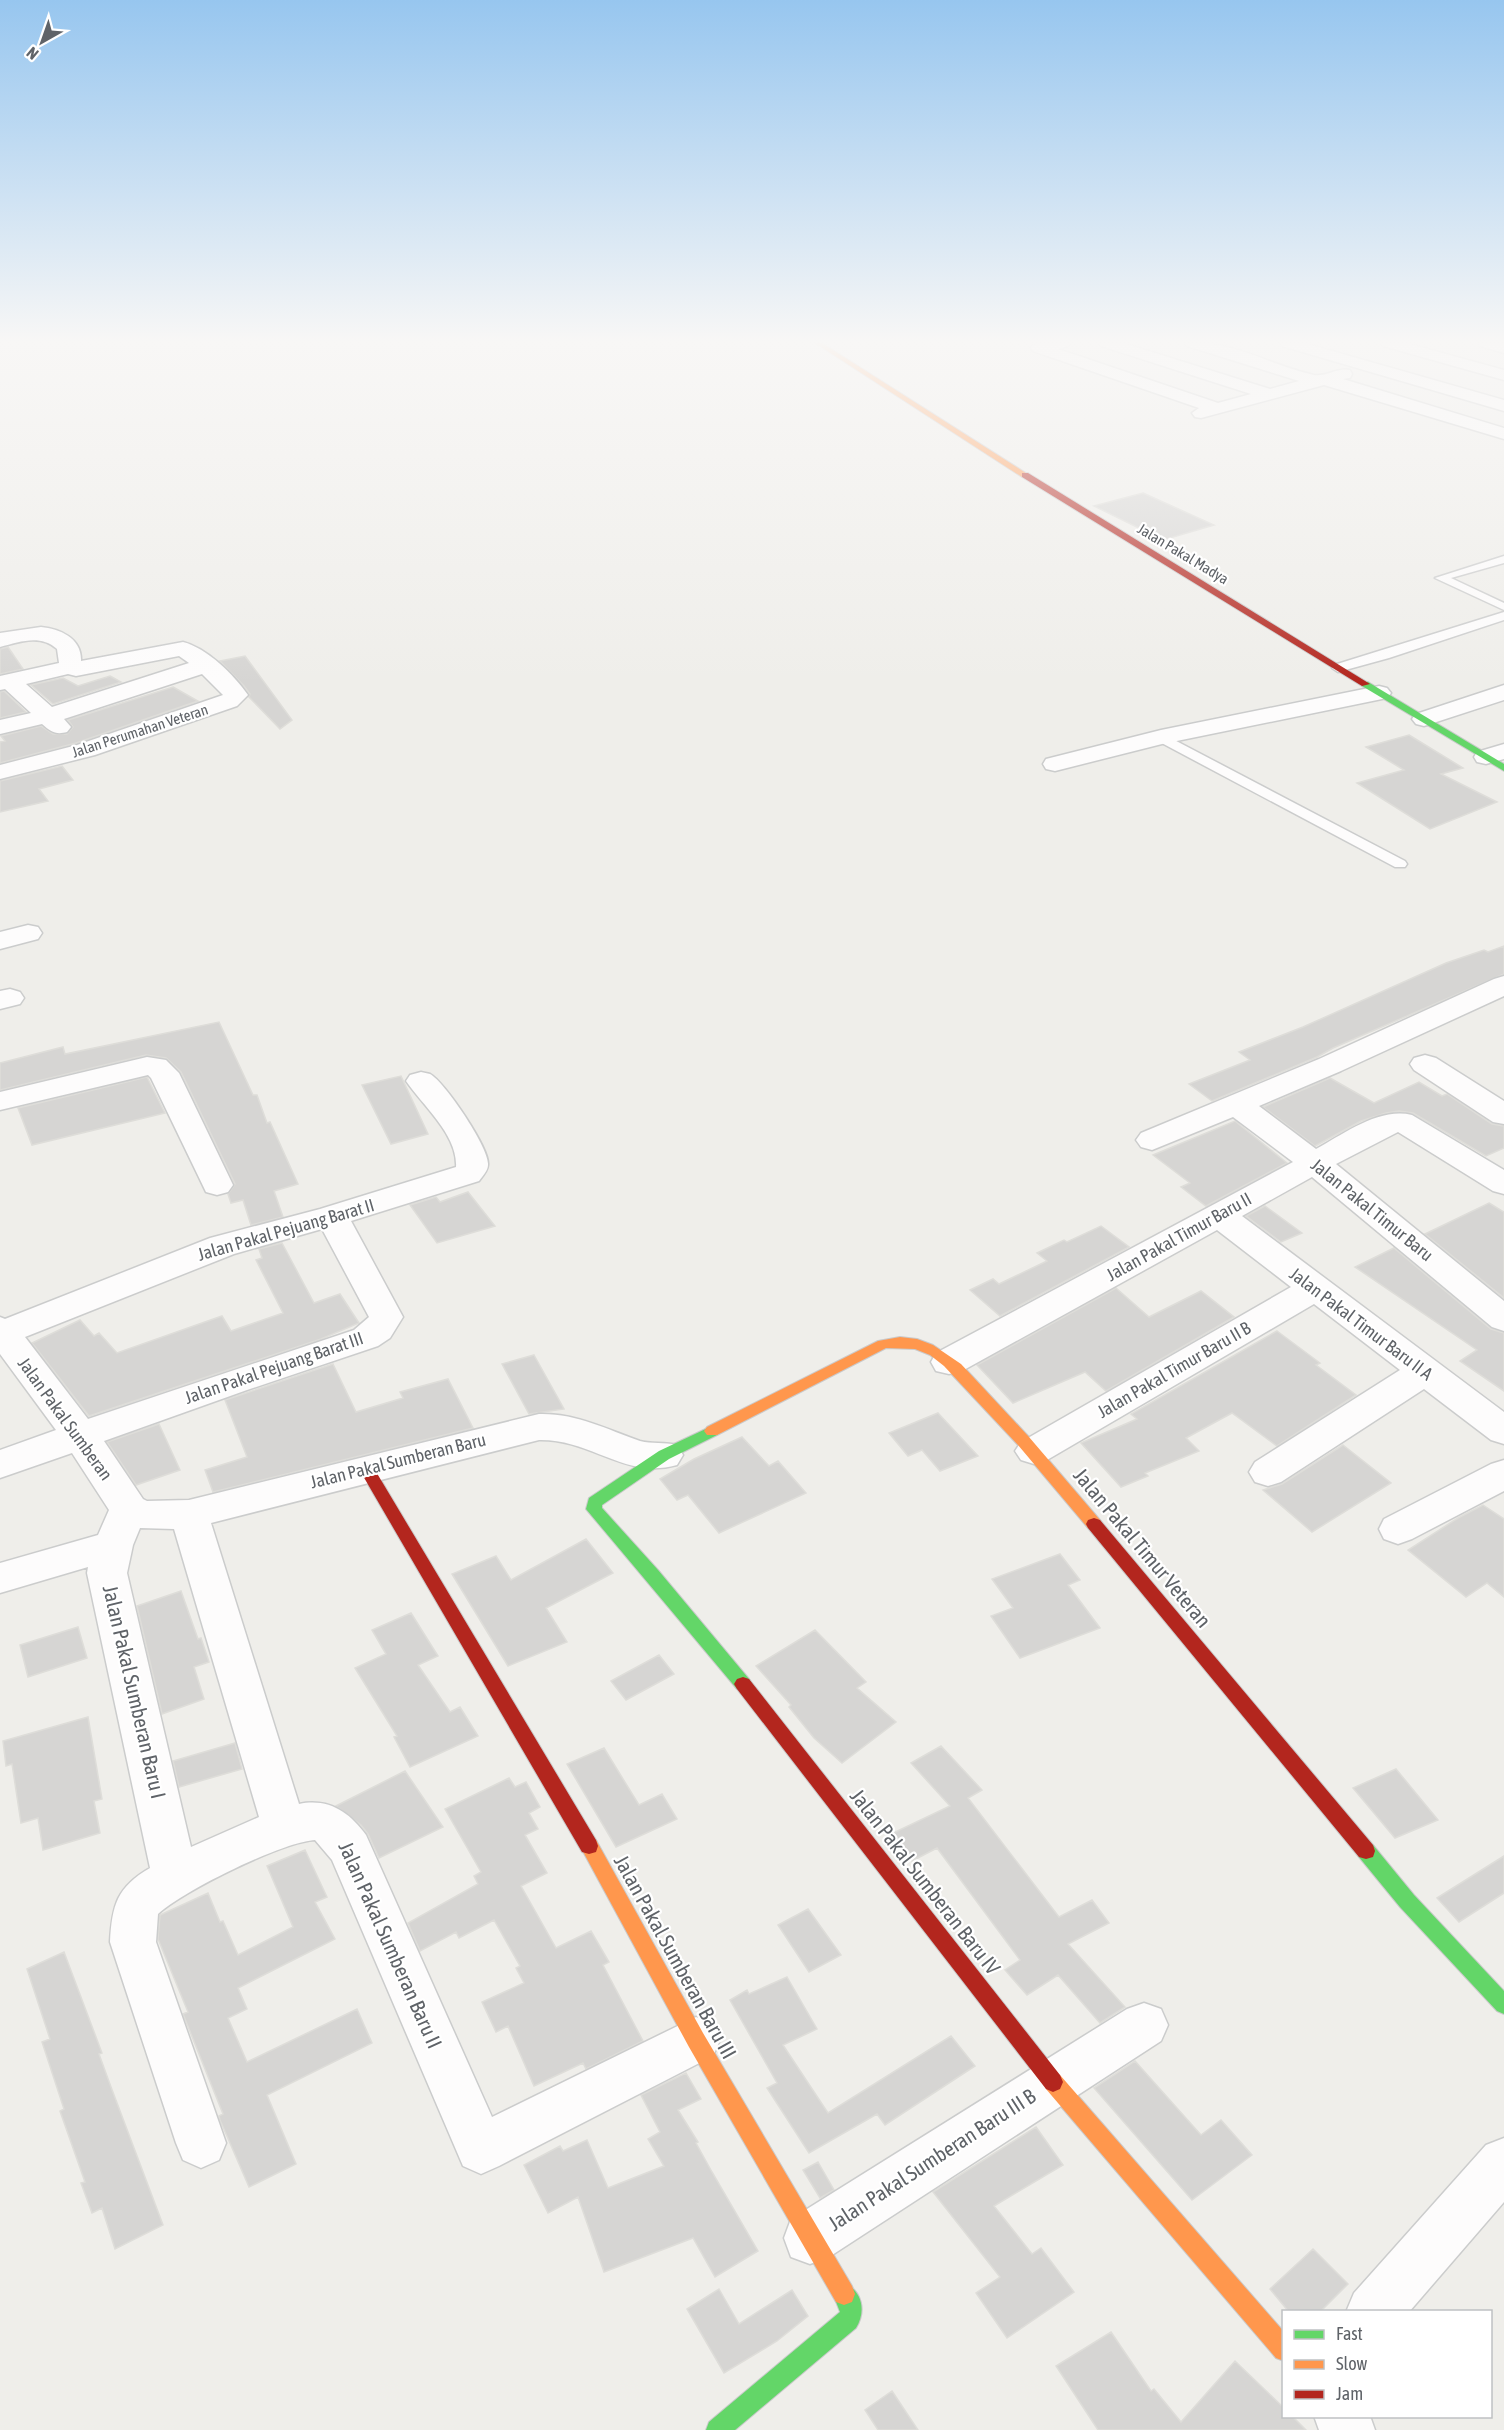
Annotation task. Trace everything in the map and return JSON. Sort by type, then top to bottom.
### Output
[{"type":"street","name":"Jalan Pakal Madya","points":[[996,456],[1100,523],[1379,693],[1498,758]]},
{"type":"street","points":[[0,640],[34,633],[52,634],[67,646],[72,658],[69,667]]},
{"type":"street","name":"Jalan Perumahan Veteran","points":[[0,772],[86,750],[233,699],[236,695],[206,665],[187,650],[179,648],[82,668],[69,667],[5,682]]},
{"type":"street","points":[[0,727],[48,716],[206,665]]},
{"type":"street","points":[[5,682],[86,750]]},
{"type":"street","points":[[1424,719],[1504,692]]},
{"type":"street","points":[[1055,764],[1161,737],[1379,693]]},
{"type":"street","points":[[0,941],[28,933]]},
{"type":"street","points":[[1152,1140],[1237,1105],[1504,985]]},
{"type":"street","points":[[1425,1064],[1504,1115]]},
{"type":"street","points":[[0,1101],[147,1066],[156,1066],[164,1073],[217,1185]]},
{"type":"street","name":"Jalan Pakal Pejuang Barat II","points":[[1,1331],[222,1246],[460,1178],[473,1170],[475,1164],[464,1138],[421,1081]]},
{"type":"street","name":"Jalan Pakal Timur Baru","points":[[1237,1105],[1315,1163],[1504,1319]]},
{"type":"street","name":"Jalan Pakal Timur Baru II","points":[[949,1362],[1382,1126],[1401,1122],[1411,1126],[1504,1184]]},
{"type":"street","name":"Jalan Pakal Pejuang Barat III","points":[[80,1435],[366,1338],[378,1330],[386,1317],[332,1216]]},
{"type":"street","name":"Jalan Pakal Timur Baru II A","points":[[1220,1216],[1504,1431]]},
{"type":"street","name":"Jalan Pakal Timur Baru II B","points":[[1034,1451],[1314,1289]]},
{"type":"street","name":"Jalan Pakal Sumberan","points":[[1,1331],[80,1435],[121,1527]]},
{"type":"street","name":"Jalan Pakal Timur Veteran","points":[[664,1455],[883,1344],[899,1341],[929,1348],[949,1362],[1034,1451],[1407,1901],[1504,2005]]},
{"type":"street","points":[[1268,1472],[1424,1372]]},
{"type":"street","name":"Jalan Pakal Sumberan Baru","points":[[121,1527],[144,1515],[189,1514],[539,1427],[553,1426],[571,1429],[642,1456],[664,1455]]},
{"type":"street","points":[[0,1464],[80,1435]]},
{"type":"street","name":"Jalan Pakal Sumberan Baru IV","points":[[664,1455],[600,1498],[595,1502],[594,1509],[652,1574],[745,1686],[1054,2083],[1282,2348]]},
{"type":"street","name":"Jalan Pakal Sumberan Baru III","points":[[367,1469],[592,1851],[696,2040],[851,2305],[852,2314],[848,2320],[717,2430]]},
{"type":"street","points":[[1398,1529],[1504,1474]]},
{"type":"street","points":[[189,1514],[284,1826],[146,1893],[138,1903],[134,1916],[133,1942],[201,2143]]},
{"type":"street","points":[[0,1578],[121,1527]]},
{"type":"street","name":"Jalan Pakal Sumberan Baru I","points":[[121,1527],[107,1573],[175,1877]]},
{"type":"street","name":"Jalan Pakal Sumberan Baru II","points":[[284,1826],[307,1821],[323,1821],[338,1831],[350,1849],[481,2149],[696,2040]]},
{"type":"street","name":"Jalan Pakal Sumberan Baru III B","points":[[810,2238],[1144,2025]]},
{"type":"street","points":[[1375,2310],[1504,2163]]},
{"type":"lane","points":[[1504,559],[1441,578],[1504,608]]},
{"type":"lane","points":[[1338,668],[1504,616]]},
{"type":"lane","points":[[1161,737],[1400,864]]},
{"type":"building","points":[[1143,493],[1214,525],[1163,540],[1094,506]]},
{"type":"building","points":[[8,647],[23,669],[0,674],[0,649]]},
{"type":"building","points":[[245,656],[292,720],[280,729],[249,697],[250,694],[244,686],[220,661]]},
{"type":"building","points":[[110,676],[121,682],[53,704],[31,685],[63,678],[78,686]]},
{"type":"building","points":[[173,687],[198,701],[76,743],[0,763],[0,742],[5,741],[1,736],[41,726],[53,734],[67,734],[73,727],[68,720]]},
{"type":"building","points":[[4,691],[26,712],[0,718],[0,692]]},
{"type":"building","points":[[1409,735],[1463,768],[1441,774],[1497,802],[1430,829],[1357,783],[1404,770],[1366,747]]},
{"type":"building","points":[[62,766],[73,780],[39,789],[48,801],[0,812],[0,781]]},
{"type":"building","points":[[1504,946],[1504,974],[1317,1057],[1212,1101],[1189,1084],[1250,1060],[1239,1052],[1303,1027],[1446,963]]},
{"type":"building","points":[[219,1022],[253,1095],[257,1095],[267,1123],[270,1122],[298,1184],[274,1191],[283,1217],[251,1225],[243,1200],[231,1203],[228,1194],[235,1184],[181,1072],[166,1058],[146,1055],[0,1090],[0,1063],[63,1047],[65,1054]]},
{"type":"building","points":[[401,1076],[428,1134],[391,1144],[362,1085]]},
{"type":"building","points":[[147,1077],[165,1113],[32,1145],[18,1108]]},
{"type":"building","points":[[1330,1078],[1374,1103],[1419,1082],[1442,1096],[1447,1094],[1492,1124],[1504,1126],[1504,1148],[1486,1156],[1413,1113],[1399,1111],[1361,1121],[1315,1146],[1263,1107]]},
{"type":"building","points":[[1235,1121],[1287,1163],[1206,1206],[1181,1187],[1190,1183],[1153,1155]]},
{"type":"building","points":[[468,1192],[495,1226],[437,1243],[410,1205],[436,1197],[440,1202]]},
{"type":"building","points":[[1489,1203],[1504,1212],[1504,1298],[1425,1234]]},
{"type":"building","points":[[1265,1206],[1302,1233],[1281,1242],[1246,1216]]},
{"type":"building","points":[[1101,1226],[1129,1247],[1000,1316],[970,1290],[993,1279],[999,1284],[1047,1261],[1037,1253]]},
{"type":"building","points":[[282,1243],[314,1303],[340,1294],[359,1323],[321,1339],[89,1416],[32,1343],[80,1320],[94,1336],[99,1333],[117,1353],[222,1316],[231,1331],[283,1313],[256,1260],[262,1258],[259,1249]]},
{"type":"building","points":[[1394,1248],[1491,1329],[1504,1333],[1504,1391],[1460,1361],[1477,1350],[1355,1267]]},
{"type":"building","points":[[1116,1288],[1149,1317],[1201,1291],[1234,1317],[1106,1391],[1085,1372],[1013,1403],[977,1365]]},
{"type":"building","points":[[1277,1331],[1320,1363],[1316,1365],[1356,1395],[1277,1446],[1232,1413],[1186,1438],[1199,1451],[1145,1473],[1148,1476],[1121,1487],[1081,1443],[1137,1419],[1131,1414]]},
{"type":"building","points":[[534,1355],[564,1409],[529,1414],[502,1364]]},
{"type":"building","points":[[333,1364],[356,1412],[403,1398],[400,1392],[448,1379],[473,1428],[213,1492],[205,1470],[247,1457],[225,1400]]},
{"type":"building","points":[[938,1413],[978,1456],[940,1471],[922,1450],[908,1456],[889,1433]]},
{"type":"building","points":[[159,1424],[180,1470],[136,1485],[107,1442]]},
{"type":"building","points":[[742,1437],[769,1466],[778,1461],[806,1493],[719,1533],[688,1495],[677,1500],[660,1479],[694,1459]]},
{"type":"building","points":[[1343,1445],[1391,1483],[1312,1532],[1263,1490],[1282,1484]]},
{"type":"building","points":[[1483,1505],[1504,1519],[1504,1597],[1487,1583],[1466,1597],[1408,1550]]},
{"type":"building","points":[[586,1539],[613,1573],[546,1608],[567,1642],[508,1666],[452,1574],[496,1556],[511,1580]]},
{"type":"building","points":[[1060,1554],[1080,1580],[1068,1585],[1100,1628],[1020,1658],[991,1616],[1013,1608],[992,1579]]},
{"type":"building","points":[[181,1591],[209,1662],[194,1667],[204,1699],[162,1714],[137,1606]]},
{"type":"building","points":[[411,1613],[438,1656],[418,1665],[450,1712],[460,1707],[478,1736],[410,1767],[394,1737],[397,1736],[355,1668],[386,1654],[372,1630]]},
{"type":"building","points":[[78,1627],[87,1658],[28,1677],[20,1645]]},
{"type":"building","points":[[815,1630],[866,1682],[857,1688],[896,1722],[842,1763],[814,1738],[789,1707],[791,1705],[756,1666]]},
{"type":"building","points":[[659,1655],[674,1674],[626,1700],[611,1681]]},
{"type":"building","points":[[88,1717],[102,1799],[94,1801],[100,1833],[43,1850],[38,1818],[21,1823],[12,1764],[6,1766],[3,1741]]},
{"type":"building","points":[[235,1743],[242,1769],[179,1787],[173,1761]]},
{"type":"building","points":[[941,1746],[982,1790],[968,1798],[1059,1917],[1092,1900],[1109,1923],[1068,1944],[1125,2007],[1100,2023],[1058,1975],[1027,1995],[1005,1970],[1020,1960],[937,1848],[912,1861],[891,1834],[950,1806],[911,1763]]},
{"type":"building","points":[[604,1748],[639,1805],[662,1794],[677,1819],[616,1847],[567,1764]]},
{"type":"building","points":[[1396,1769],[1438,1820],[1395,1838],[1353,1788]]},
{"type":"building","points":[[405,1771],[443,1827],[379,1858],[368,1834],[361,1825],[336,1806]]},
{"type":"building","points":[[509,1778],[515,1787],[526,1782],[540,1807],[529,1813],[538,1829],[525,1835],[547,1873],[521,1886],[556,1948],[591,1931],[609,1962],[603,1965],[643,2041],[586,2069],[583,2063],[534,2086],[508,2026],[496,2032],[482,2002],[524,1983],[516,1968],[520,1966],[494,1920],[459,1938],[456,1932],[420,1951],[408,1923],[478,1884],[474,1876],[481,1872],[445,1809]]},
{"type":"building","points":[[305,1850],[327,1897],[315,1902],[335,1939],[238,1988],[247,2009],[228,2018],[247,2062],[357,2009],[372,2043],[267,2095],[296,2164],[249,2187],[220,2120],[219,2116],[223,2114],[183,2014],[188,2012],[158,1939],[160,1915],[208,1893],[220,1922],[223,1921],[238,1955],[293,1927],[267,1866]]},
{"type":"building","points":[[1504,1856],[1504,1893],[1459,1922],[1437,1898]]},
{"type":"building","points":[[808,1909],[841,1955],[809,1972],[778,1925]]},
{"type":"building","points":[[64,1952],[102,2053],[99,2054],[163,2225],[115,2249],[102,2208],[92,2213],[81,2183],[85,2182],[60,2111],[64,2109],[42,2042],[50,2039],[27,1969]]},
{"type":"building","points":[[787,1977],[817,2029],[783,2045],[828,2113],[951,2036],[975,2066],[885,2125],[877,2114],[809,2153],[767,2088],[777,2083],[730,2000],[747,1990],[749,1994]]},
{"type":"building","points":[[1135,2061],[1201,2135],[1221,2120],[1252,2155],[1192,2200],[1094,2088]]},
{"type":"building","points":[[686,2073],[701,2099],[678,2110],[758,2251],[715,2277],[693,2238],[604,2272],[578,2197],[548,2213],[524,2165],[560,2146],[563,2151],[587,2140],[608,2188],[664,2166],[648,2139],[660,2132],[641,2095]]},
{"type":"building","points":[[1036,2127],[1063,2165],[994,2206],[1032,2254],[1041,2248],[1074,2292],[1007,2338],[976,2293],[1000,2277],[933,2192]]},
{"type":"building","points":[[818,2162],[834,2190],[820,2198],[803,2170]]},
{"type":"building","points":[[1313,2249],[1348,2284],[1322,2310],[1287,2310],[1270,2289]]},
{"type":"building","points":[[719,2289],[739,2324],[792,2290],[808,2316],[777,2341],[724,2373],[687,2309]]},
{"type":"building","points":[[1111,2332],[1151,2391],[1154,2389],[1181,2422],[1235,2361],[1282,2406],[1282,2418],[1294,2418],[1306,2430],[1098,2430],[1056,2366]]},
{"type":"building","points":[[892,2391],[918,2430],[878,2430],[865,2410]]},
{"type":"traffic: fast","points":[[1365,684],[1504,768]]},
{"type":"traffic: fast","points":[[712,1431],[664,1455],[595,1502],[594,1509],[652,1574],[743,1684]]},
{"type":"traffic: fast","points":[[1366,1851],[1407,1901],[1504,2005]]},
{"type":"traffic: fast","points":[[717,2430],[848,2320],[852,2314],[851,2305],[844,2294]]},
{"type":"traffic: slow","points":[[996,456],[1025,475]]},
{"type":"traffic: slow","points":[[712,1431],[883,1344],[900,1342],[917,1344],[935,1352],[962,1374],[1094,1524]]},
{"type":"traffic: slow","points":[[589,1846],[696,2040],[844,2294]]},
{"type":"traffic: slow","points":[[1053,2082],[1282,2348]]},
{"type":"traffic: jam","points":[[1025,475],[1365,684]]},
{"type":"traffic: jam","points":[[367,1469],[589,1846]]},
{"type":"traffic: jam","points":[[1094,1524],[1366,1851]]},
{"type":"traffic: jam","points":[[743,1684],[1053,2082]]}]
